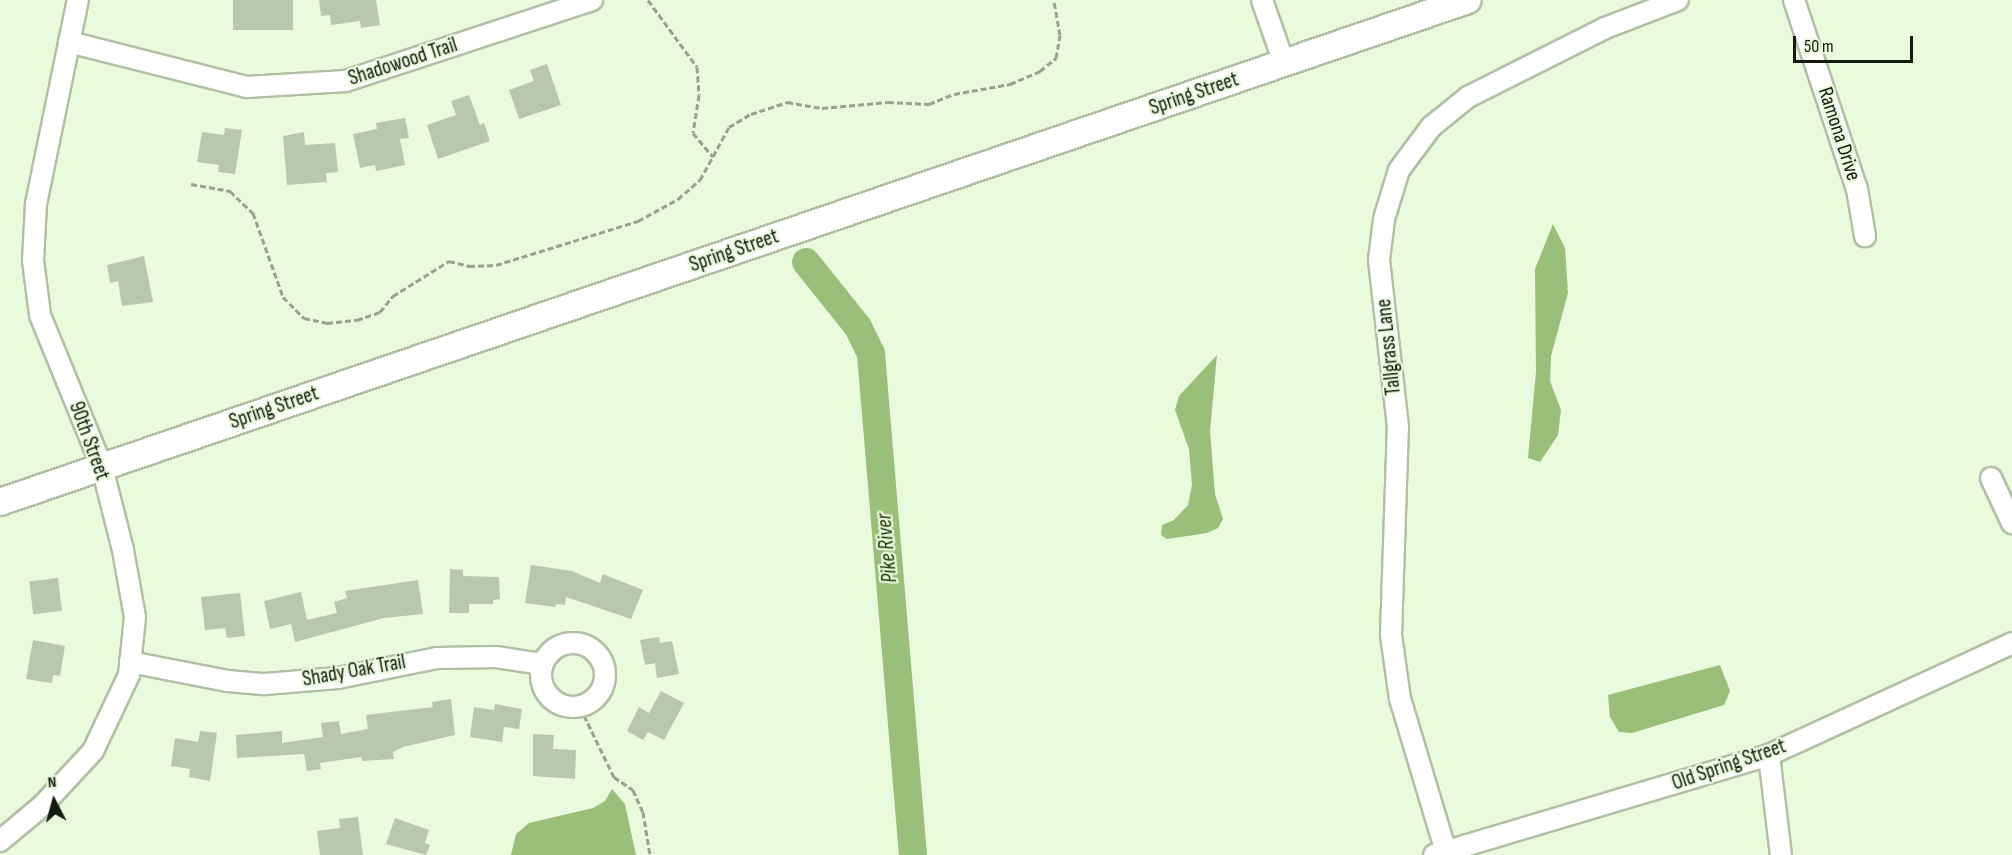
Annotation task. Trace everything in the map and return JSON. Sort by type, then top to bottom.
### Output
[{"type":"main road","name":"Spring Street","points":[[0,502],[1468,0]]},
{"type":"street","name":"90th Street","points":[[0,841],[42,806],[93,751],[114,714],[130,662],[135,617],[123,550],[102,467],[40,315],[33,260],[36,204],[78,0]]},
{"type":"street","name":"Shadowood Trail","points":[[69,42],[247,87],[346,81],[592,0]]},
{"type":"street","points":[[1262,0],[1284,63]]},
{"type":"street","name":"Tallgrass Lane","points":[[1440,853],[1400,699],[1391,635],[1398,427],[1379,260],[1384,219],[1399,170],[1431,127],[1468,97],[1605,28],[1678,0]]},
{"type":"street","name":"Ramona Drive","points":[[1794,0],[1857,189],[1865,236]]},
{"type":"street","points":[[1991,478],[2012,523]]},
{"type":"street","points":[[567,643],[589,647],[598,654],[606,675],[604,686],[590,703],[580,707],[560,705],[545,693],[542,664],[548,654],[567,643]]},
{"type":"street","name":"Old Spring Street","points":[[1440,853],[1769,754],[2012,643]]},
{"type":"street","name":"Shady Oak Trail","points":[[130,662],[228,681],[264,684],[338,678],[437,657],[496,657],[542,664]]},
{"type":"street","points":[[1769,754],[1781,855]]},
{"type":"path","points":[[648,0],[697,67],[699,95],[693,133],[713,157]]},
{"type":"path","points":[[191,184],[230,191],[253,213],[283,297],[304,318],[327,323],[380,312],[393,296],[449,261],[469,266],[496,266],[638,221],[678,199],[699,180],[729,127],[787,102],[822,108],[888,102],[929,104],[954,94],[1010,84],[1040,71],[1056,58],[1060,35],[1054,0]]},
{"type":"path","points":[[580,707],[614,777],[633,790],[644,812],[650,855]]},
{"type":"shaded area","points":[[1553,224],[1565,248],[1568,293],[1551,356],[1550,381],[1561,410],[1558,435],[1540,462],[1528,458],[1536,372],[1535,269]]},
{"type":"shaded area","points":[[1217,355],[1210,431],[1215,494],[1223,519],[1218,528],[1207,533],[1167,539],[1161,535],[1162,525],[1174,520],[1188,505],[1192,485],[1189,449],[1175,410],[1179,396]]},
{"type":"shaded area","points":[[1720,665],[1730,691],[1724,705],[1632,733],[1619,732],[1610,717],[1608,695]]},
{"type":"shaded area","points":[[612,789],[625,804],[636,855],[511,855],[516,834],[529,823],[593,808],[605,801]]},
{"type":"building","points":[[233,0],[293,0],[293,30],[233,30]]},
{"type":"building","points":[[319,0],[376,0],[380,25],[361,28],[360,21],[331,25],[330,15],[321,16]]},
{"type":"building","points":[[547,64],[561,105],[519,119],[509,90],[534,81],[530,70]]},
{"type":"building","points":[[469,95],[480,125],[484,123],[490,141],[438,159],[427,125],[456,115],[451,101]]},
{"type":"building","points":[[405,118],[409,138],[400,139],[405,165],[376,171],[375,165],[360,168],[353,134],[377,129],[376,123]]},
{"type":"building","points":[[225,128],[242,130],[235,174],[218,172],[219,165],[197,162],[202,132],[224,135]]},
{"type":"building","points":[[304,132],[305,145],[335,143],[338,172],[326,173],[327,182],[287,185],[283,136]]},
{"type":"building","points":[[144,256],[153,302],[122,306],[118,281],[110,283],[107,265]]},
{"type":"building","points":[[531,565],[572,571],[600,583],[603,574],[643,590],[631,619],[566,597],[565,605],[556,604],[555,607],[525,603]]},
{"type":"building","points":[[450,569],[463,570],[463,576],[499,577],[500,599],[493,600],[493,604],[469,604],[469,613],[449,613]]},
{"type":"building","points":[[58,578],[62,611],[33,614],[29,582]]},
{"type":"building","points":[[418,580],[423,614],[384,618],[295,642],[291,624],[270,629],[264,601],[301,592],[307,620],[337,613],[334,602],[347,598],[345,591]]},
{"type":"building","points":[[240,593],[245,636],[227,638],[225,628],[205,630],[201,597]]},
{"type":"building","points":[[659,637],[660,643],[672,641],[679,674],[657,678],[655,663],[645,665],[640,640]]},
{"type":"building","points":[[33,640],[65,646],[60,676],[53,675],[52,683],[26,679]]},
{"type":"building","points":[[661,691],[684,703],[664,740],[648,732],[643,740],[627,731],[639,707],[649,713]]},
{"type":"building","points":[[451,699],[455,735],[403,747],[393,752],[394,759],[362,761],[361,757],[320,763],[321,769],[307,771],[304,754],[237,758],[236,735],[282,731],[282,743],[323,737],[321,723],[339,721],[341,734],[368,729],[366,715],[433,707],[432,702]]},
{"type":"building","points":[[495,704],[522,709],[519,729],[504,727],[502,742],[470,737],[474,707],[494,710]]},
{"type":"building","points":[[200,731],[217,733],[210,781],[189,777],[190,769],[171,766],[175,738],[198,742]]},
{"type":"building","points":[[533,734],[554,735],[553,749],[576,750],[575,779],[533,776]]},
{"type":"building","points":[[358,817],[363,855],[320,855],[317,831],[340,828],[339,819]]},
{"type":"building","points":[[395,818],[429,830],[425,843],[430,845],[426,855],[386,844]]},
{"type":"waterway","name":"Pike River","points":[[806,262],[858,327],[871,354],[913,855]]}]
